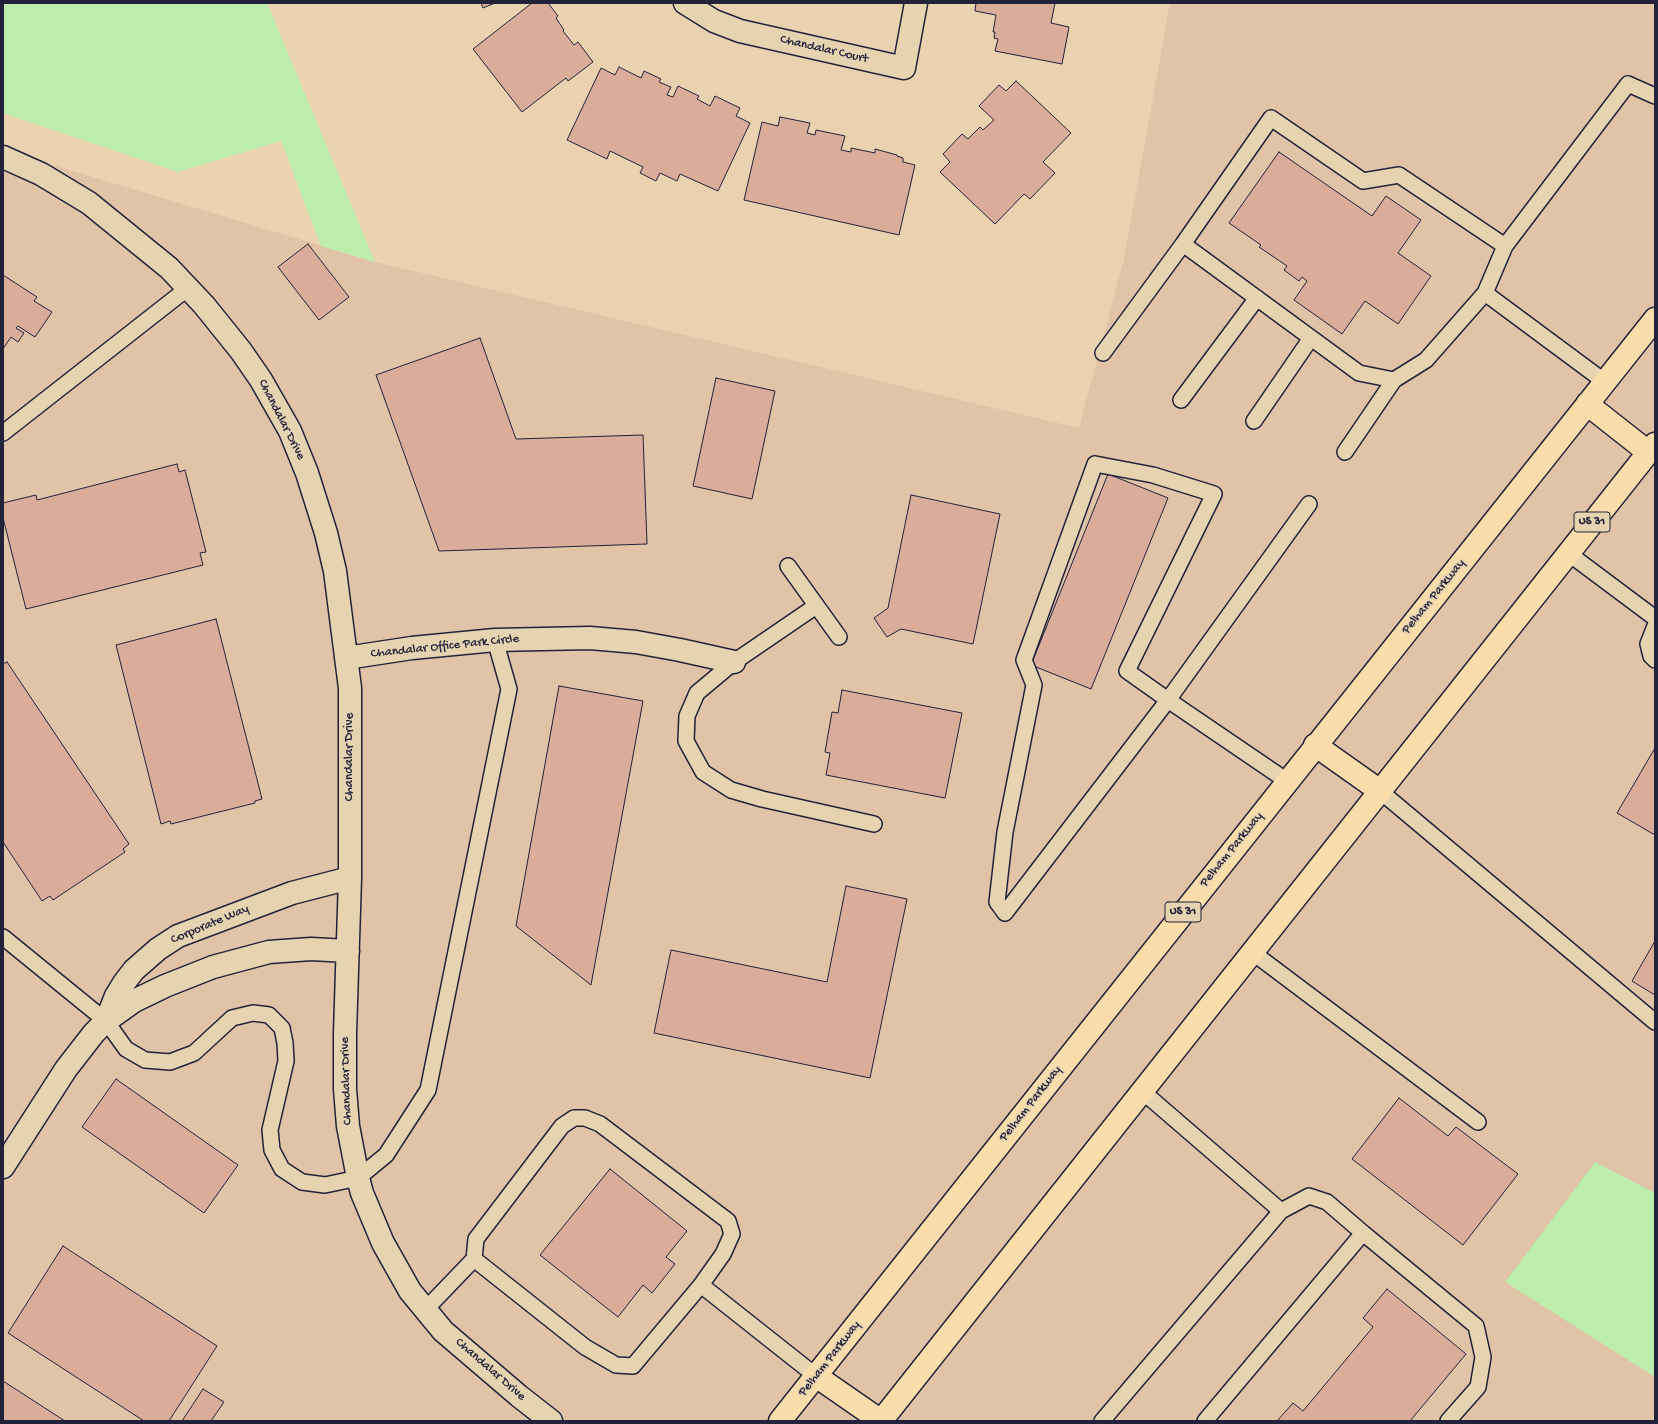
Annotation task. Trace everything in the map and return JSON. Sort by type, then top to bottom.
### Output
[{"type":"main road","name":"Pelham Parkway","points":[[780,1421],[1655,318]]},
{"type":"main road","points":[[1587,404],[1653,451]]},
{"type":"main road","name":"US 31","points":[[881,1421],[1568,554],[1653,451]]},
{"type":"main road","points":[[1315,745],[1380,791]]},
{"type":"main road","points":[[816,1376],[881,1421]]},
{"type":"street","name":"Chandalar Court","points":[[685,3],[714,21],[740,31],[904,68],[916,3]]},
{"type":"street","name":"Chandalar Drive","points":[[3,157],[41,174],[89,203],[169,268],[204,304],[261,380],[290,432],[307,472],[336,571],[350,688],[350,878],[345,1033],[348,1126],[358,1178],[362,1193],[383,1243],[410,1291],[443,1330],[550,1421]]},
{"type":"street","name":"Chandalar Office Park Circle","points":[[346,658],[412,648],[496,640],[590,638],[636,642],[734,662]]},
{"type":"street","name":"Corporate Way","points":[[106,1021],[116,996],[134,970],[158,948],[178,936],[292,893],[350,878]]},
{"type":"street","name":"Corporate Way","points":[[3,1167],[66,1069],[94,1033],[106,1021],[134,1001],[213,967],[269,952],[311,949],[348,950]]},
{"type":"lane","points":[[1345,452],[1394,380],[1426,360],[1485,293],[1505,246],[1628,84],[1655,96]]},
{"type":"lane","points":[[1103,353],[1183,244],[1271,118],[1363,181],[1399,175],[1505,246]]},
{"type":"lane","points":[[1183,244],[1359,373],[1394,380]]},
{"type":"lane","points":[[3,433],[188,288]]},
{"type":"lane","points":[[1485,293],[1605,382]]},
{"type":"lane","points":[[1181,400],[1257,298]]},
{"type":"lane","points":[[1254,421],[1312,338]]},
{"type":"lane","points":[[1287,781],[1168,700],[1127,671],[1214,494],[1152,475],[1095,464],[1024,660],[1034,685],[1005,832],[997,902],[1005,913],[1168,700],[1309,504]]},
{"type":"lane","points":[[1568,554],[1655,618]]},
{"type":"lane","points":[[788,566],[839,637]]},
{"type":"lane","points":[[816,606],[734,662],[698,692],[687,716],[686,741],[703,772],[731,790],[762,799],[874,824]]},
{"type":"lane","points":[[1655,626],[1648,644],[1651,656],[1655,660]]},
{"type":"lane","points":[[3,936],[106,1021],[126,1049],[145,1060],[170,1062],[194,1053],[232,1018],[253,1013],[269,1015],[282,1028],[285,1043],[286,1061],[270,1130],[272,1150],[282,1169],[302,1182],[324,1185],[358,1178],[386,1155],[428,1090],[509,689],[496,640]]},
{"type":"lane","points":[[1380,791],[1655,1022]]},
{"type":"lane","points":[[1252,952],[1478,1122]]},
{"type":"lane","points":[[1142,1091],[1281,1212]]},
{"type":"lane","points":[[426,1309],[474,1259],[476,1239],[562,1126],[574,1118],[585,1118],[600,1124],[728,1221],[732,1234],[723,1254],[701,1285],[633,1366],[616,1365],[585,1347],[474,1259]]},
{"type":"lane","points":[[1102,1421],[1281,1212],[1309,1196],[1327,1202],[1476,1326],[1483,1357],[1478,1387],[1448,1421]]},
{"type":"lane","points":[[1205,1421],[1363,1233]]},
{"type":"lane","points":[[701,1285],[816,1376]]},
{"type":"shaded area","points":[[1170,3],[1655,3],[1655,1421],[3,1421],[3,150],[375,262],[1079,428],[1124,259]]},
{"type":"green space","points":[[3,3],[267,3],[375,262],[321,246],[281,141],[178,172],[3,113]]},
{"type":"green space","points":[[1595,1162],[1655,1193],[1655,1377],[1505,1282]]},
{"type":"building","points":[[481,3],[495,3],[483,8]]},
{"type":"building","points":[[532,3],[548,3],[558,16],[556,18],[564,30],[563,31],[574,45],[578,42],[593,62],[568,81],[566,78],[522,112],[473,49]]},
{"type":"building","points":[[976,3],[1055,3],[1051,23],[1069,27],[1062,64],[995,51],[998,39],[994,38],[995,32],[993,32],[996,15],[975,11]]},
{"type":"building","points":[[619,67],[641,78],[644,71],[661,79],[659,82],[671,87],[667,95],[673,97],[678,86],[699,96],[697,99],[710,106],[715,96],[740,108],[736,116],[750,123],[718,191],[680,174],[677,181],[660,173],[656,181],[640,173],[643,167],[610,151],[607,159],[567,140],[601,68],[615,75]]},
{"type":"building","points":[[1016,81],[1071,133],[1043,162],[1055,173],[1030,199],[1024,194],[995,224],[940,172],[950,162],[943,154],[962,134],[968,139],[980,127],[983,130],[994,120],[979,106],[999,85],[1006,91]]},
{"type":"building","points":[[780,117],[810,123],[807,133],[815,135],[816,130],[845,136],[841,150],[851,152],[851,148],[875,153],[875,149],[897,155],[903,158],[903,162],[915,165],[899,235],[744,200],[762,122],[778,126]]},
{"type":"building","points":[[1279,152],[1372,216],[1386,196],[1421,220],[1398,253],[1431,276],[1398,324],[1365,301],[1342,334],[1294,300],[1307,281],[1302,277],[1299,281],[1284,270],[1287,266],[1259,247],[1261,245],[1229,223]]},
{"type":"building","points":[[308,244],[349,297],[319,320],[278,267]]},
{"type":"building","points":[[3,275],[37,297],[34,301],[52,312],[35,337],[18,326],[16,328],[24,333],[18,342],[11,337],[3,349]]},
{"type":"building","points":[[480,338],[516,439],[643,435],[647,544],[439,551],[376,375]]},
{"type":"building","points":[[716,378],[775,391],[752,499],[693,486]]},
{"type":"building","points":[[177,464],[179,472],[185,470],[206,552],[200,553],[203,565],[26,609],[3,518],[3,503],[36,495],[37,500]]},
{"type":"building","points":[[1108,474],[1168,498],[1091,689],[1031,665]]},
{"type":"building","points":[[911,495],[1000,514],[973,644],[901,629],[887,637],[874,618],[888,608]]},
{"type":"building","points":[[216,619],[262,799],[255,801],[255,803],[171,824],[170,821],[161,824],[116,645]]},
{"type":"building","points":[[7,662],[129,844],[123,849],[125,852],[53,900],[50,896],[42,901],[3,842],[3,664]]},
{"type":"building","points":[[559,686],[643,701],[591,985],[516,926]]},
{"type":"building","points":[[842,690],[962,713],[945,798],[826,775],[830,753],[825,752],[832,712],[838,713]]},
{"type":"building","points":[[1655,748],[1655,835],[1617,813]]},
{"type":"building","points":[[846,886],[907,899],[870,1078],[654,1033],[671,950],[827,982]]},
{"type":"building","points":[[1655,941],[1655,995],[1632,981]]},
{"type":"building","points":[[116,1079],[238,1165],[204,1213],[82,1127]]},
{"type":"building","points":[[1399,1098],[1448,1136],[1456,1127],[1518,1174],[1463,1245],[1352,1159]]},
{"type":"building","points":[[610,1169],[687,1231],[666,1257],[675,1264],[652,1293],[643,1285],[618,1317],[540,1255]]},
{"type":"building","points":[[63,1246],[217,1346],[169,1421],[144,1421],[8,1333]]},
{"type":"building","points":[[1387,1289],[1466,1354],[1410,1421],[1277,1421],[1293,1403],[1303,1411],[1373,1327],[1363,1318]]},
{"type":"building","points":[[3,1381],[65,1421],[3,1421]]},
{"type":"building","points":[[203,1389],[224,1402],[211,1421],[182,1421]]}]
